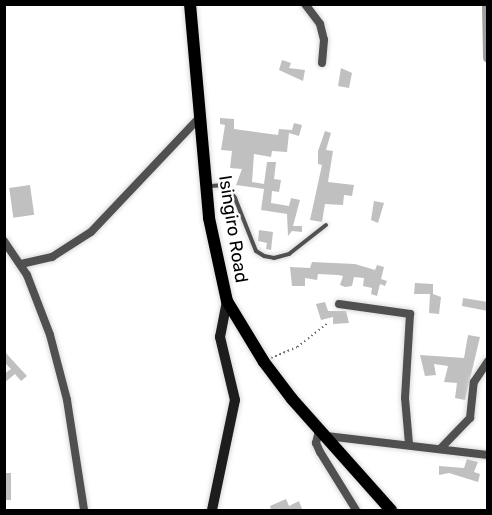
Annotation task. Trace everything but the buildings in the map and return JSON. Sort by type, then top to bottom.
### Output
[{"type":"main road","name":"Isingiro Road","points":[[190,4],[213,243],[227,300],[262,358],[391,510]]},
{"type":"main road","points":[[212,510],[235,400],[220,337],[227,300]]},
{"type":"street","points":[[305,4],[320,24],[324,40],[322,63]]},
{"type":"street","points":[[21,264],[52,257],[91,232],[200,117]]},
{"type":"street","points":[[4,241],[21,264],[50,335],[67,400],[84,510]]},
{"type":"street","points":[[339,304],[410,314],[405,398],[409,444]]},
{"type":"street","points":[[441,448],[471,418],[474,382],[488,361]]},
{"type":"street","points":[[356,510],[316,443],[318,435],[488,455]]},
{"type":"lane","points":[[206,186],[226,185],[235,198],[256,251],[264,256],[274,258],[289,254],[326,225]]},
{"type":"path","points":[[262,358],[277,358],[328,323]]},
{"type":"waterway","points":[[487,4],[488,58]]}]
